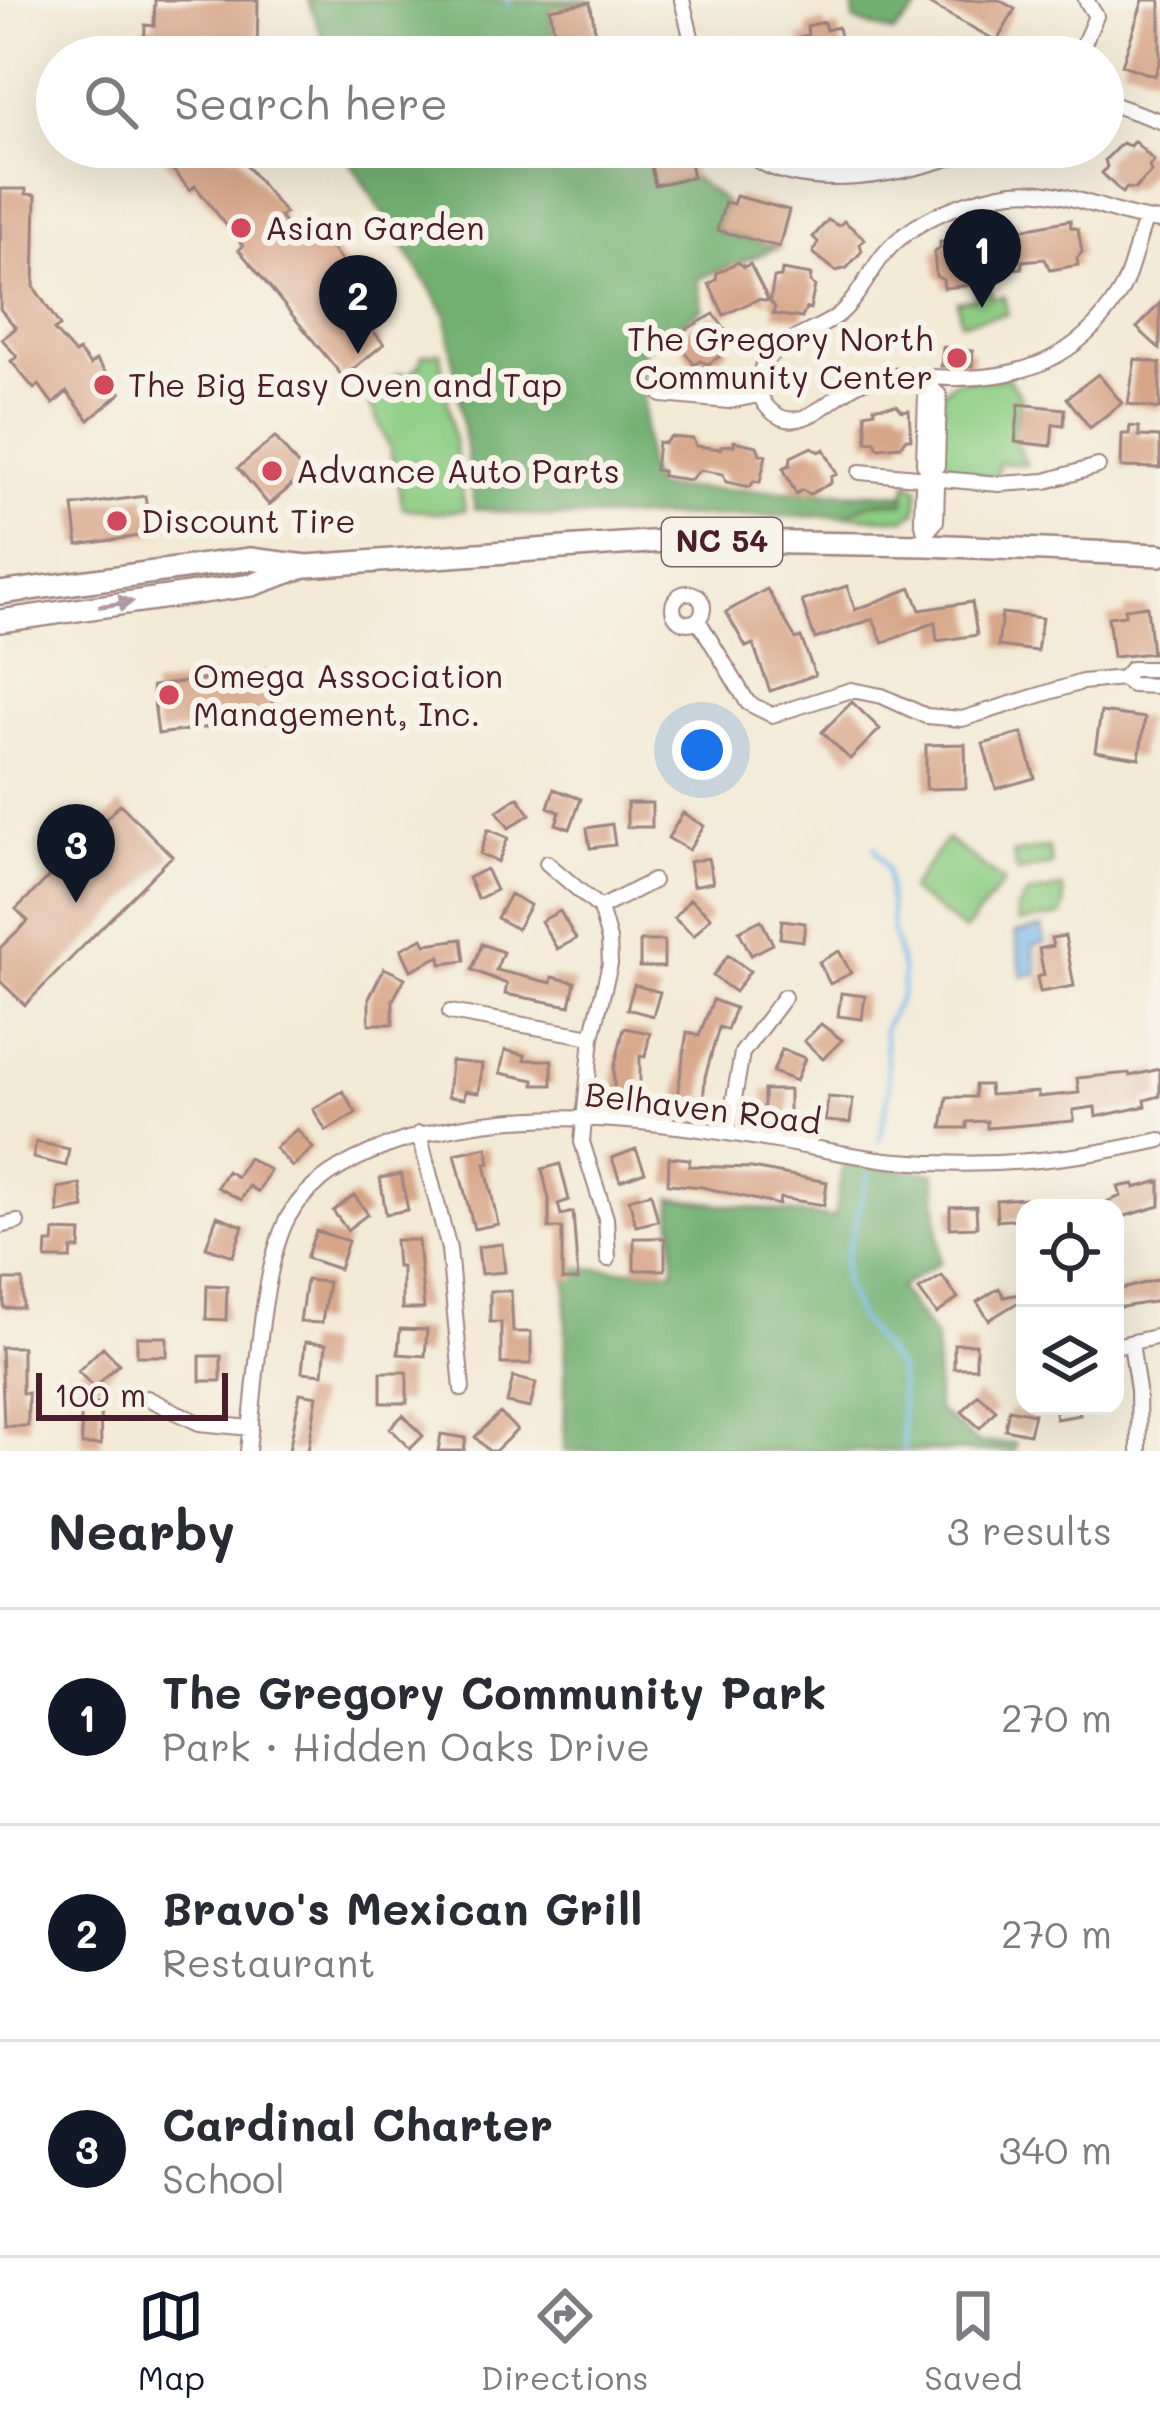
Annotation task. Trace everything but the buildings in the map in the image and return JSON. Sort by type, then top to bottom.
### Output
[{"type":"main road","name":"NC 54","points":[[0,593],[250,559],[307,566],[664,541],[927,539],[1160,555]]},
{"type":"main road","name":"NC 54","points":[[0,621],[252,585],[307,566]]},
{"type":"street","points":[[682,0],[691,36]]},
{"type":"street","points":[[1086,0],[1096,16],[1087,36]]},
{"type":"street","points":[[1124,108],[1155,119],[1160,100]]},
{"type":"street","points":[[776,168],[833,177],[909,168]]},
{"type":"street","points":[[1024,191],[1078,199],[1152,221],[1120,295],[1087,334],[1059,357],[993,379],[932,385],[895,376],[864,380],[810,417],[797,420],[770,411],[759,395],[760,373],[767,359],[839,315],[886,252],[932,218],[993,195],[1024,191]]},
{"type":"street","points":[[930,475],[924,463],[926,393],[932,385]]},
{"type":"street","points":[[662,395],[729,401],[759,395]]},
{"type":"street","points":[[860,472],[1021,483],[1098,466]]},
{"type":"street","points":[[927,539],[922,520],[923,482],[930,475]]},
{"type":"street","points":[[698,620],[748,704],[772,715],[851,690],[882,696],[926,716],[962,718],[1082,682],[1123,678],[1131,669],[1160,669]]},
{"type":"street","points":[[1123,678],[1132,685],[1160,686]]},
{"type":"street","points":[[547,863],[600,908],[609,940],[610,964],[592,1037],[583,1119],[585,1159],[606,1218],[608,1259]]},
{"type":"street","points":[[600,908],[652,881]]},
{"type":"street","points":[[728,1133],[742,1053],[784,997]]},
{"type":"street","points":[[450,1012],[592,1037]]},
{"type":"street","name":"Belhaven Road","points":[[248,1451],[274,1256],[291,1212],[330,1172],[419,1134],[505,1119],[583,1119],[728,1133],[894,1161],[949,1164],[1071,1158],[1160,1140]]},
{"type":"street","points":[[419,1134],[449,1249],[462,1389]]},
{"type":"street","points":[[0,1226],[16,1222]]},
{"type":"street","points":[[1124,1345],[1160,1336]]},
{"type":"street","points":[[1124,1348],[1138,1390],[1139,1451]]},
{"type":"street","points":[[147,1399],[199,1423],[251,1428]]},
{"type":"green space","points":[[308,0],[590,0],[550,9],[555,36],[322,35]]},
{"type":"green space","points":[[853,0],[926,2],[893,33],[854,21]]},
{"type":"green space","points":[[354,168],[652,168],[656,185],[693,177],[725,202],[717,230],[779,247],[698,279],[703,308],[642,350],[646,463],[655,488],[905,494],[904,503],[874,503],[847,516],[550,517],[475,509],[446,314]]},
{"type":"green space","points":[[990,288],[992,298],[1004,296],[1007,314],[961,322],[957,301],[976,298],[975,291]]},
{"type":"green space","points":[[440,352],[465,510],[435,513],[403,508],[390,449],[370,404],[375,391],[399,373],[408,375],[420,365],[422,355]]},
{"type":"green space","points":[[1008,378],[1021,397],[1012,433],[1026,464],[998,463],[997,480],[939,465],[942,392],[955,381]]},
{"type":"green space","points":[[908,481],[919,488],[916,512],[905,519],[847,516],[873,503],[903,503]]},
{"type":"green space","points":[[947,839],[1004,882],[965,931],[909,890]]},
{"type":"green space","points":[[1048,847],[1052,865],[1017,872],[1013,854]]},
{"type":"green space","points":[[1062,888],[1065,906],[1061,916],[1018,923],[1017,909],[1027,894]]},
{"type":"green space","points":[[843,1164],[935,1173],[940,1262],[899,1288],[936,1339],[937,1410],[978,1443],[1016,1443],[1014,1451],[564,1451],[567,1268],[674,1271],[672,1198],[834,1218]]},
{"type":"water","points":[[1042,928],[1045,943],[1033,945],[1038,973],[1022,976],[1015,933]]},
{"type":"waterway","points":[[874,847],[887,869],[892,928],[903,973],[902,993],[884,1029],[889,1092],[879,1141]]},
{"type":"waterway","points":[[868,1174],[845,1261],[844,1283],[858,1317],[899,1370],[904,1451]]},
{"type":"place","name":"Asian Garden","points":[[241,228]]},
{"type":"place","name":"The Gregory Community Park","points":[[982,308]]},
{"type":"place","name":"Bravo's Mexican Grill","points":[[358,354]]},
{"type":"place","name":"The Gregory North Community Center","points":[[957,358]]},
{"type":"place","name":"The Big Easy Oven and Tap","points":[[104,385]]},
{"type":"place","name":"Advance Auto Parts","points":[[272,471]]},
{"type":"place","name":"Discount Tire","points":[[117,521]]},
{"type":"place","name":"Omega Association Management, Inc.","points":[[169,695]]},
{"type":"place","name":"Cardinal Charter","points":[[76,903]]}]
